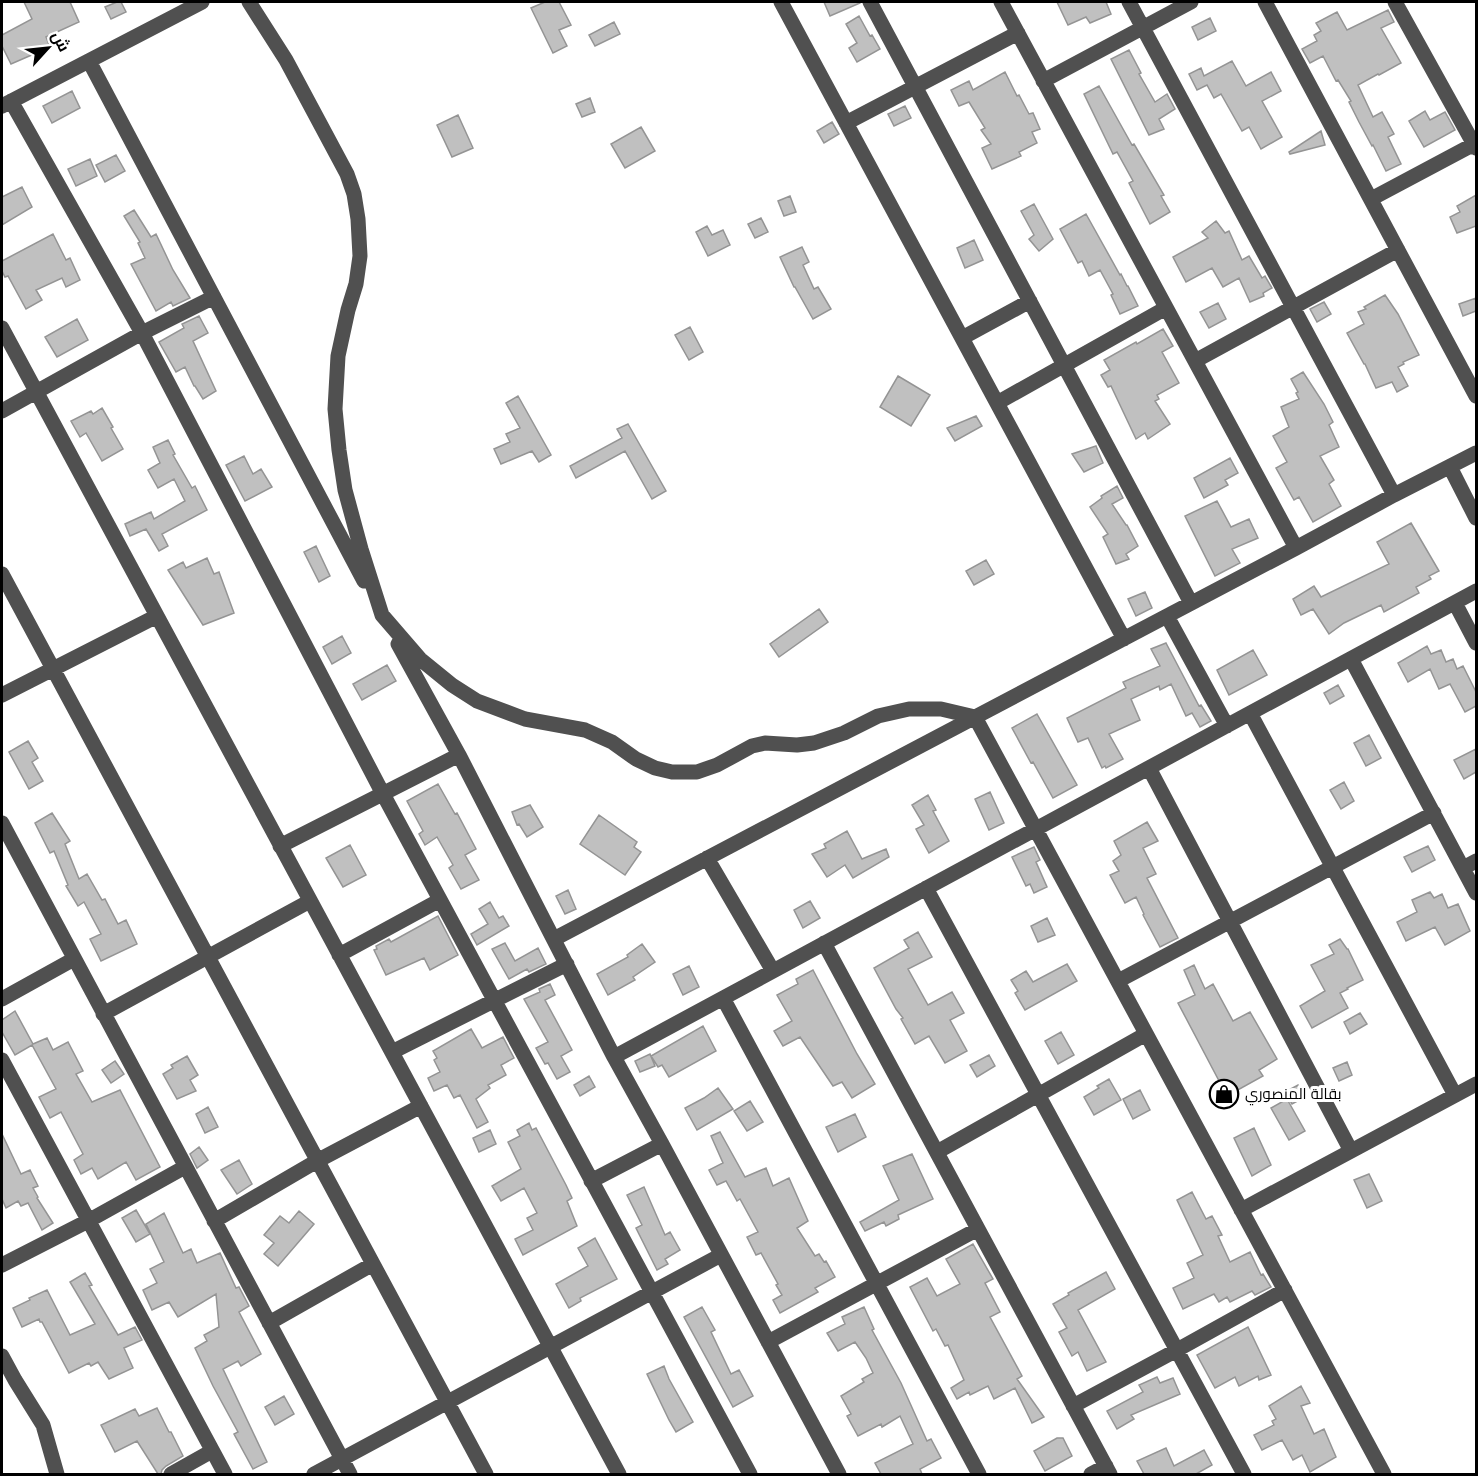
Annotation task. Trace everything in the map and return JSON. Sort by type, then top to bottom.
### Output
[{"type":"street","points":[[202,2],[7,103],[142,333],[383,794],[750,1474]]},
{"type":"street","points":[[249,2],[286,60],[348,174],[354,194],[360,256],[356,284],[338,356],[334,409],[345,490],[382,615],[420,660],[452,685],[477,700],[525,719],[585,730],[612,742],[636,759],[672,772],[697,772],[717,765],[752,746],[765,743],[797,745],[814,743],[844,733],[878,716],[909,709],[941,710],[975,717],[1384,1474]]},
{"type":"street","points":[[781,2],[1124,639]]},
{"type":"street","points":[[870,2],[1191,603]]},
{"type":"street","points":[[1001,2],[1296,548]]},
{"type":"street","points":[[1129,2],[1394,495]]},
{"type":"street","points":[[1043,81],[1191,2]]},
{"type":"street","points":[[1265,2],[1476,396]]},
{"type":"street","points":[[1371,199],[1476,145],[1395,2]]},
{"type":"street","points":[[846,123],[1018,33]]},
{"type":"street","points":[[89,61],[382,615],[459,755],[614,1057],[839,1474]]},
{"type":"street","points":[[1195,361],[1398,250]]},
{"type":"street","points":[[2,411],[142,333],[214,297]]},
{"type":"street","points":[[962,338],[1030,301]]},
{"type":"street","points":[[997,403],[1166,308]]},
{"type":"street","points":[[2,327],[6,347],[36,392],[619,1474]]},
{"type":"street","points":[[554,939],[1476,453]]},
{"type":"street","points":[[1450,467],[1476,518]]},
{"type":"street","points":[[2,574],[486,1474]]},
{"type":"street","points":[[614,1057],[1476,591]]},
{"type":"street","points":[[1455,603],[1476,643]]},
{"type":"street","points":[[2,695],[157,616]]},
{"type":"street","points":[[1167,616],[1227,726]]},
{"type":"street","points":[[1351,659],[1434,813],[1470,864],[1476,893]]},
{"type":"street","points":[[1250,713],[1455,1095]]},
{"type":"street","points":[[280,846],[459,755]]},
{"type":"street","points":[[1149,768],[1351,1151]]},
{"type":"street","points":[[1118,981],[1434,813]]},
{"type":"street","points":[[2,823],[350,1474]]},
{"type":"street","points":[[707,858],[773,971]]},
{"type":"street","points":[[927,888],[1244,1474]]},
{"type":"street","points":[[339,954],[440,900]]},
{"type":"street","points":[[103,1014],[310,901]]},
{"type":"street","points":[[824,943],[1108,1470],[1091,1474]]},
{"type":"street","points":[[2,999],[74,959]]},
{"type":"street","points":[[392,1052],[567,964]]},
{"type":"street","points":[[723,998],[979,1474]]},
{"type":"street","points":[[936,1152],[1146,1034]]},
{"type":"street","points":[[2,1060],[225,1474]]},
{"type":"street","points":[[1241,1210],[1476,1084]]},
{"type":"street","points":[[214,1221],[317,1161],[421,1106]]},
{"type":"street","points":[[591,1181],[662,1144]]},
{"type":"street","points":[[2,1265],[88,1221],[185,1167]]},
{"type":"street","points":[[768,1342],[978,1229]]},
{"type":"street","points":[[314,1474],[721,1255]]},
{"type":"street","points":[[269,1323],[373,1264]]},
{"type":"street","points":[[1073,1406],[1285,1290]]},
{"type":"street","points":[[2,1356],[43,1425],[57,1474]]},
{"type":"street","points":[[171,1474],[212,1451]]},
{"type":"building","points":[[24,2],[70,2],[79,22],[46,37],[50,47],[11,64],[2,46],[2,35],[32,19]]},
{"type":"building","points":[[121,2],[126,12],[111,19],[105,7]]},
{"type":"building","points":[[545,2],[559,2],[571,25],[559,30],[567,46],[553,53],[531,8]]},
{"type":"building","points":[[824,2],[860,2],[860,3],[830,16]]},
{"type":"building","points":[[1057,2],[1106,2],[1111,14],[1090,23],[1086,17],[1068,25]]},
{"type":"building","points":[[1388,10],[1394,22],[1381,28],[1401,63],[1358,85],[1373,117],[1382,112],[1394,134],[1388,137],[1401,164],[1386,171],[1349,102],[1351,101],[1338,80],[1336,81],[1323,56],[1310,63],[1302,49],[1317,41],[1314,35],[1321,31],[1316,23],[1337,12],[1347,30]]},
{"type":"building","points":[[859,16],[880,49],[857,62],[849,48],[857,43],[846,24]]},
{"type":"building","points":[[1210,18],[1216,31],[1198,40],[1192,27]]},
{"type":"building","points":[[614,22],[620,34],[595,46],[589,35]]},
{"type":"building","points":[[1129,50],[1155,102],[1167,94],[1175,109],[1159,119],[1164,129],[1149,135],[1111,59]]},
{"type":"building","points":[[1232,61],[1246,86],[1271,72],[1281,91],[1262,101],[1282,137],[1261,149],[1249,127],[1242,131],[1221,94],[1214,98],[1207,85],[1197,90],[1189,74],[1201,68],[1204,76]]},
{"type":"building","points":[[1005,72],[1029,114],[1033,113],[1040,129],[1032,132],[1037,143],[1019,152],[1021,156],[992,169],[982,148],[991,144],[981,130],[985,128],[969,102],[959,106],[951,90],[969,81],[973,90]]},
{"type":"building","points":[[1099,86],[1132,145],[1134,144],[1164,195],[1161,196],[1170,212],[1150,224],[1129,183],[1133,181],[1117,152],[1113,154],[1084,94]]},
{"type":"building","points":[[72,91],[80,108],[52,123],[43,106]]},
{"type":"building","points":[[590,98],[595,112],[582,117],[576,104]]},
{"type":"building","points":[[905,106],[911,118],[894,126],[888,114]]},
{"type":"building","points":[[1425,111],[1430,120],[1445,112],[1455,130],[1424,147],[1409,121]]},
{"type":"building","points":[[458,115],[473,148],[452,157],[437,125]]},
{"type":"building","points":[[832,122],[839,134],[824,143],[817,131]]},
{"type":"building","points":[[641,127],[655,151],[625,168],[611,144]]},
{"type":"building","points":[[1321,131],[1325,145],[1290,154],[1289,152]]},
{"type":"building","points":[[116,155],[125,171],[105,182],[96,165]]},
{"type":"building","points":[[90,159],[97,176],[76,186],[68,169]]},
{"type":"building","points":[[22,187],[32,207],[2,225],[2,197]]},
{"type":"building","points":[[1476,195],[1476,226],[1457,233],[1450,217],[1460,212],[1457,206]]},
{"type":"building","points":[[790,196],[796,212],[784,216],[778,201]]},
{"type":"building","points":[[1034,204],[1053,239],[1039,251],[1029,239],[1034,235],[1021,211]]},
{"type":"building","points":[[134,210],[151,237],[156,234],[173,270],[190,298],[173,306],[171,302],[156,311],[131,264],[145,258],[138,243],[140,242],[124,216]]},
{"type":"building","points":[[1086,214],[1138,306],[1120,314],[1111,295],[1113,294],[1100,270],[1089,276],[1082,261],[1078,263],[1060,229]]},
{"type":"building","points":[[761,218],[768,232],[755,238],[748,224]]},
{"type":"building","points":[[1216,221],[1225,233],[1229,231],[1242,260],[1249,256],[1262,278],[1265,276],[1272,288],[1263,293],[1264,296],[1250,302],[1239,278],[1223,287],[1212,268],[1186,282],[1173,257],[1208,238],[1202,232]]},
{"type":"building","points":[[707,226],[712,235],[723,230],[730,245],[708,256],[696,232]]},
{"type":"building","points":[[53,234],[66,260],[70,258],[80,280],[66,287],[62,278],[36,290],[42,300],[26,309],[8,276],[5,277],[2,271],[2,261]]},
{"type":"building","points":[[974,240],[983,260],[965,268],[957,248]]},
{"type":"building","points":[[802,247],[809,262],[803,265],[814,289],[818,287],[831,309],[813,319],[780,257]]},
{"type":"building","points":[[1385,295],[1398,314],[1419,355],[1403,362],[1404,364],[1398,367],[1408,386],[1397,392],[1392,382],[1376,388],[1347,333],[1364,324],[1358,312]]},
{"type":"building","points":[[1476,298],[1476,311],[1463,316],[1459,304]]},
{"type":"building","points":[[1324,302],[1331,314],[1317,322],[1310,309]]},
{"type":"building","points":[[1218,303],[1226,319],[1209,328],[1200,312]]},
{"type":"building","points":[[199,316],[208,333],[193,341],[216,391],[203,399],[185,367],[176,372],[159,342],[184,328],[182,324]]},
{"type":"building","points":[[77,319],[88,340],[57,357],[45,337]]},
{"type":"building","points":[[690,327],[703,352],[689,360],[675,335]]},
{"type":"building","points":[[1163,329],[1173,346],[1162,352],[1179,383],[1157,395],[1159,399],[1155,401],[1170,424],[1148,439],[1145,433],[1136,439],[1111,386],[1108,387],[1101,375],[1110,370],[1104,360]]},
{"type":"building","points":[[1303,372],[1333,422],[1329,425],[1339,447],[1320,456],[1334,480],[1329,484],[1341,506],[1313,522],[1299,497],[1294,500],[1276,468],[1287,462],[1273,436],[1289,427],[1281,407],[1299,399],[1291,379]]},
{"type":"building","points":[[898,376],[930,395],[911,426],[880,407]]},
{"type":"building","points":[[518,396],[551,455],[539,462],[532,451],[501,464],[494,449],[510,442],[506,434],[520,428],[506,403]]},
{"type":"building","points":[[102,408],[123,449],[102,461],[86,433],[80,437],[71,421],[91,411],[93,414]]},
{"type":"building","points":[[976,416],[982,426],[955,441],[947,428]]},
{"type":"building","points":[[628,424],[666,491],[652,499],[625,451],[576,478],[570,466],[622,438],[617,429]]},
{"type":"building","points":[[168,440],[175,454],[173,455],[192,488],[195,486],[207,510],[162,534],[168,546],[159,551],[146,529],[130,536],[125,524],[151,512],[154,519],[185,501],[174,479],[158,488],[148,470],[160,463],[153,447]]},
{"type":"building","points":[[1096,446],[1103,463],[1084,472],[1072,454]]},
{"type":"building","points":[[244,456],[253,474],[261,469],[272,487],[245,501],[226,465]]},
{"type":"building","points":[[1230,458],[1238,473],[1225,480],[1228,485],[1204,498],[1194,478]]},
{"type":"building","points":[[1117,486],[1123,498],[1112,504],[1138,546],[1126,554],[1129,559],[1116,564],[1103,537],[1108,534],[1090,507],[1102,498],[1101,496]]},
{"type":"building","points":[[1217,501],[1231,527],[1249,519],[1258,538],[1232,549],[1240,563],[1215,576],[1185,516]]},
{"type":"building","points":[[1411,523],[1439,571],[1429,576],[1431,579],[1416,587],[1419,593],[1384,612],[1381,605],[1344,623],[1329,634],[1313,609],[1301,615],[1293,599],[1314,586],[1321,597],[1389,564],[1377,542]]},
{"type":"building","points":[[316,546],[330,576],[319,582],[304,552]]},
{"type":"building","points":[[207,558],[214,574],[219,572],[234,613],[203,625],[168,570],[183,562],[186,568]]},
{"type":"building","points":[[986,560],[994,574],[974,585],[966,571]]},
{"type":"building","points":[[1145,592],[1152,608],[1136,616],[1128,599]]},
{"type":"building","points":[[819,609],[828,622],[779,657],[770,644]]},
{"type":"building","points":[[342,636],[351,653],[332,664],[323,647]]},
{"type":"building","points":[[1166,643],[1199,706],[1201,705],[1211,721],[1200,727],[1192,713],[1186,716],[1171,684],[1160,690],[1159,686],[1131,699],[1140,720],[1109,734],[1123,759],[1102,768],[1088,738],[1078,742],[1067,718],[1126,688],[1123,682],[1160,666],[1151,649]]},
{"type":"building","points":[[1427,646],[1431,654],[1441,650],[1446,662],[1453,659],[1457,669],[1463,666],[1476,692],[1476,706],[1465,712],[1450,684],[1439,689],[1430,669],[1408,682],[1398,663]]},
{"type":"building","points":[[1253,650],[1267,675],[1229,695],[1217,670]]},
{"type":"building","points":[[387,665],[396,681],[362,700],[353,684]]},
{"type":"building","points":[[1338,685],[1344,696],[1330,704],[1324,693]]},
{"type":"building","points":[[1037,714],[1077,785],[1053,798],[1012,728]]},
{"type":"building","points":[[1369,735],[1381,758],[1366,766],[1354,743]]},
{"type":"building","points":[[28,741],[38,758],[32,762],[43,781],[29,789],[9,752]]},
{"type":"building","points":[[1476,749],[1476,772],[1464,779],[1454,760]]},
{"type":"building","points":[[1344,782],[1354,801],[1341,809],[1330,790]]},
{"type":"building","points":[[438,784],[476,849],[465,855],[479,880],[461,889],[449,868],[453,865],[437,837],[425,845],[419,834],[423,831],[407,801]]},
{"type":"building","points":[[990,792],[1004,823],[989,830],[975,799]]},
{"type":"building","points":[[928,795],[936,810],[933,811],[949,841],[929,853],[916,829],[924,825],[912,805]]},
{"type":"building","points":[[530,805],[543,827],[527,837],[519,824],[517,825],[512,812]]},
{"type":"building","points":[[52,813],[70,841],[65,844],[79,879],[87,874],[102,900],[105,899],[118,924],[126,920],[137,944],[101,961],[90,939],[101,934],[84,902],[78,906],[66,886],[68,885],[54,851],[50,853],[35,823]]},
{"type":"building","points":[[599,815],[637,842],[634,847],[641,852],[625,875],[580,844]]},
{"type":"building","points":[[1147,822],[1158,841],[1143,848],[1156,874],[1147,878],[1178,938],[1160,947],[1136,897],[1125,903],[1110,875],[1119,871],[1113,861],[1121,855],[1114,841]]},
{"type":"building","points":[[847,831],[862,859],[886,849],[889,857],[853,878],[845,865],[827,877],[812,854],[826,848],[824,844]]},
{"type":"building","points":[[350,845],[366,875],[343,887],[326,858]]},
{"type":"building","points":[[1428,846],[1435,860],[1412,872],[1404,857]]},
{"type":"building","points":[[1034,847],[1040,860],[1036,862],[1047,887],[1034,893],[1030,884],[1026,886],[1012,857]]},
{"type":"building","points":[[568,890],[576,909],[565,914],[556,896]]},
{"type":"building","points":[[1430,892],[1434,898],[1442,894],[1448,908],[1458,904],[1470,931],[1445,945],[1435,927],[1406,941],[1397,922],[1417,912],[1412,900]]},
{"type":"building","points":[[810,901],[820,918],[803,928],[794,910]]},
{"type":"building","points":[[490,902],[499,918],[503,916],[509,926],[477,945],[471,934],[488,924],[479,909]]},
{"type":"building","points":[[438,916],[458,955],[430,970],[424,958],[386,975],[374,950],[377,949],[376,946],[389,939],[391,942]]},
{"type":"building","points":[[1047,918],[1055,935],[1038,942],[1031,926]]},
{"type":"building","points":[[918,932],[932,957],[908,969],[928,1005],[952,992],[964,1013],[950,1020],[967,1051],[945,1063],[929,1036],[915,1044],[874,968],[909,948],[904,940]]},
{"type":"building","points":[[1340,939],[1348,949],[1363,980],[1340,993],[1348,1008],[1312,1028],[1300,1006],[1325,991],[1311,965],[1334,954],[1329,945]]},
{"type":"building","points":[[505,943],[515,961],[538,948],[546,964],[529,972],[527,969],[509,979],[492,949]]},
{"type":"building","points":[[642,944],[655,962],[633,977],[635,980],[608,995],[597,974],[628,957],[627,955]]},
{"type":"building","points":[[1067,964],[1077,981],[1025,1010],[1015,993],[1018,991],[1011,980],[1026,971],[1033,982]]},
{"type":"building","points":[[1194,965],[1205,989],[1213,984],[1233,1021],[1250,1012],[1277,1059],[1259,1070],[1263,1076],[1227,1096],[1178,1003],[1195,995],[1184,970]]},
{"type":"building","points":[[689,966],[699,987],[683,995],[673,974]]},
{"type":"building","points":[[813,970],[875,1084],[852,1098],[842,1082],[833,1086],[800,1037],[783,1046],[774,1031],[792,1021],[777,995],[798,984],[796,979]]},
{"type":"building","points":[[550,984],[555,995],[545,1000],[572,1050],[561,1056],[570,1072],[557,1079],[536,1048],[548,1042],[524,999],[540,992],[539,989]]},
{"type":"building","points":[[15,1011],[33,1044],[47,1038],[53,1050],[68,1042],[83,1071],[76,1074],[92,1102],[120,1090],[160,1167],[136,1180],[126,1162],[98,1179],[92,1168],[81,1174],[74,1160],[83,1154],[61,1112],[50,1118],[39,1097],[56,1089],[32,1045],[15,1055],[2,1032],[2,1020]]},
{"type":"building","points":[[1360,1013],[1367,1024],[1350,1034],[1344,1022]]},
{"type":"building","points":[[703,1026],[716,1051],[669,1077],[662,1065],[658,1067],[651,1056]]},
{"type":"building","points":[[471,1029],[482,1048],[503,1037],[514,1058],[501,1065],[506,1075],[488,1085],[490,1088],[476,1099],[488,1122],[477,1128],[460,1095],[454,1098],[447,1085],[434,1091],[428,1078],[440,1072],[434,1060],[437,1058],[433,1051]]},
{"type":"building","points":[[1061,1032],[1074,1055],[1058,1064],[1045,1041]]},
{"type":"building","points":[[650,1054],[655,1066],[640,1072],[635,1061]]},
{"type":"building","points":[[989,1055],[995,1066],[977,1077],[970,1065]]},
{"type":"building","points":[[187,1056],[198,1075],[190,1080],[196,1091],[177,1099],[163,1074],[173,1068],[171,1065]]},
{"type":"building","points":[[115,1061],[124,1074],[111,1083],[102,1070]]},
{"type":"building","points":[[1347,1062],[1352,1075],[1339,1081],[1333,1068]]},
{"type":"building","points":[[589,1076],[595,1087],[580,1096],[574,1085]]},
{"type":"building","points":[[1109,1079],[1121,1100],[1094,1115],[1084,1097]]},
{"type":"building","points":[[1298,1085],[1305,1097],[1292,1104],[1285,1092]]},
{"type":"building","points":[[718,1088],[733,1109],[697,1130],[685,1108]]},
{"type":"building","points":[[1140,1090],[1150,1110],[1133,1119],[1123,1099]]},
{"type":"building","points":[[1287,1099],[1305,1131],[1289,1140],[1271,1108]]},
{"type":"building","points":[[750,1101],[763,1122],[747,1131],[734,1111]]},
{"type":"building","points":[[208,1107],[218,1127],[205,1133],[196,1114]]},
{"type":"building","points":[[855,1114],[866,1137],[838,1152],[826,1127]]},
{"type":"building","points":[[529,1123],[532,1130],[536,1128],[566,1185],[572,1198],[567,1201],[577,1226],[523,1255],[515,1239],[533,1230],[527,1218],[537,1213],[524,1188],[501,1201],[492,1186],[521,1169],[508,1142],[520,1136],[517,1130]]},
{"type":"building","points":[[1254,1128],[1271,1165],[1252,1176],[1234,1138]]},
{"type":"building","points":[[490,1130],[496,1144],[479,1152],[473,1138]]},
{"type":"building","points":[[720,1132],[745,1177],[766,1168],[773,1186],[789,1178],[808,1221],[797,1228],[815,1256],[819,1254],[824,1262],[826,1261],[835,1277],[815,1288],[818,1292],[780,1313],[773,1300],[782,1295],[776,1285],[778,1284],[761,1253],[756,1255],[747,1237],[758,1232],[740,1199],[737,1201],[726,1181],[717,1185],[709,1170],[723,1163],[711,1136]]},
{"type":"building","points":[[2,1134],[21,1174],[30,1170],[38,1186],[33,1188],[37,1198],[53,1223],[42,1230],[28,1203],[21,1206],[18,1201],[6,1208],[2,1199]]},
{"type":"building","points":[[199,1147],[208,1160],[197,1168],[190,1154]]},
{"type":"building","points":[[912,1154],[933,1199],[898,1215],[899,1219],[886,1226],[884,1222],[865,1231],[860,1222],[899,1200],[883,1166]]},
{"type":"building","points":[[239,1160],[252,1184],[237,1194],[221,1170]]},
{"type":"building","points":[[1369,1174],[1382,1201],[1367,1208],[1354,1180]]},
{"type":"building","points":[[644,1187],[665,1235],[670,1232],[680,1250],[665,1259],[668,1264],[657,1270],[636,1228],[642,1225],[627,1195]]},
{"type":"building","points":[[1192,1192],[1206,1219],[1212,1216],[1222,1235],[1218,1236],[1230,1262],[1250,1252],[1261,1275],[1263,1274],[1271,1287],[1255,1295],[1252,1291],[1230,1302],[1227,1297],[1219,1302],[1214,1294],[1183,1309],[1173,1288],[1194,1278],[1187,1263],[1203,1255],[1177,1200]]},
{"type":"building","points":[[136,1210],[150,1234],[136,1242],[122,1218]]},
{"type":"building","points":[[299,1211],[314,1224],[278,1266],[264,1254],[274,1243],[264,1235],[280,1216],[289,1223]]},
{"type":"building","points":[[164,1213],[183,1253],[191,1249],[197,1263],[220,1253],[236,1288],[239,1287],[249,1306],[239,1312],[261,1354],[241,1366],[238,1361],[223,1369],[267,1462],[253,1469],[234,1434],[238,1432],[195,1348],[207,1341],[204,1335],[219,1327],[216,1294],[178,1317],[169,1302],[152,1310],[143,1290],[157,1283],[150,1269],[164,1262],[146,1224]]},
{"type":"building","points":[[595,1238],[617,1279],[580,1298],[581,1301],[569,1308],[556,1284],[588,1266],[578,1248]]},
{"type":"building","points":[[973,1244],[993,1279],[985,1283],[1000,1312],[990,1317],[1022,1376],[1017,1379],[1044,1417],[1032,1423],[1015,1388],[994,1399],[988,1386],[970,1395],[969,1392],[957,1399],[951,1388],[964,1380],[948,1345],[945,1346],[936,1329],[933,1331],[910,1287],[927,1278],[937,1296],[960,1284],[946,1259]]},
{"type":"building","points":[[1106,1272],[1115,1289],[1078,1310],[1106,1362],[1087,1371],[1078,1352],[1072,1356],[1059,1332],[1067,1328],[1053,1304]]},
{"type":"building","points":[[85,1273],[92,1285],[89,1286],[118,1335],[135,1327],[142,1340],[124,1348],[133,1368],[109,1379],[98,1362],[91,1366],[89,1363],[69,1373],[42,1322],[39,1319],[22,1327],[13,1308],[47,1290],[70,1335],[95,1324],[70,1282]]},
{"type":"building","points":[[702,1307],[715,1330],[711,1332],[731,1374],[739,1370],[753,1396],[733,1407],[684,1317]]},
{"type":"building","points":[[864,1307],[874,1329],[872,1330],[901,1383],[927,1441],[931,1439],[941,1458],[920,1469],[922,1474],[881,1474],[875,1463],[913,1444],[900,1416],[882,1427],[881,1424],[858,1436],[847,1416],[851,1414],[841,1396],[864,1382],[862,1379],[873,1373],[855,1342],[838,1351],[827,1333],[845,1324],[842,1317]]},
{"type":"building","points":[[1248,1327],[1271,1375],[1259,1380],[1258,1376],[1239,1386],[1235,1377],[1215,1388],[1197,1355]]},
{"type":"building","points":[[664,1366],[693,1422],[676,1432],[647,1374]]},
{"type":"building","points":[[1157,1377],[1160,1383],[1173,1378],[1180,1394],[1131,1415],[1134,1419],[1117,1429],[1107,1411],[1143,1392],[1139,1385]]},
{"type":"building","points":[[1301,1386],[1310,1403],[1301,1406],[1314,1434],[1324,1429],[1336,1457],[1310,1472],[1302,1455],[1293,1460],[1282,1440],[1262,1450],[1254,1435],[1274,1425],[1272,1421],[1276,1419],[1269,1406]]},
{"type":"building","points":[[284,1396],[294,1414],[275,1425],[265,1407]]},
{"type":"building","points":[[157,1408],[183,1456],[166,1466],[161,1474],[158,1474],[137,1441],[115,1452],[101,1425],[135,1409],[139,1416]]},
{"type":"building","points":[[1057,1438],[1063,1438],[1072,1456],[1045,1471],[1034,1451]]},
{"type":"building","points":[[1166,1448],[1174,1466],[1204,1450],[1212,1465],[1196,1474],[1144,1474],[1137,1461]]},
{"type":"place","name":"بقالة المنصوري","points":[[1224,1094]]}]
